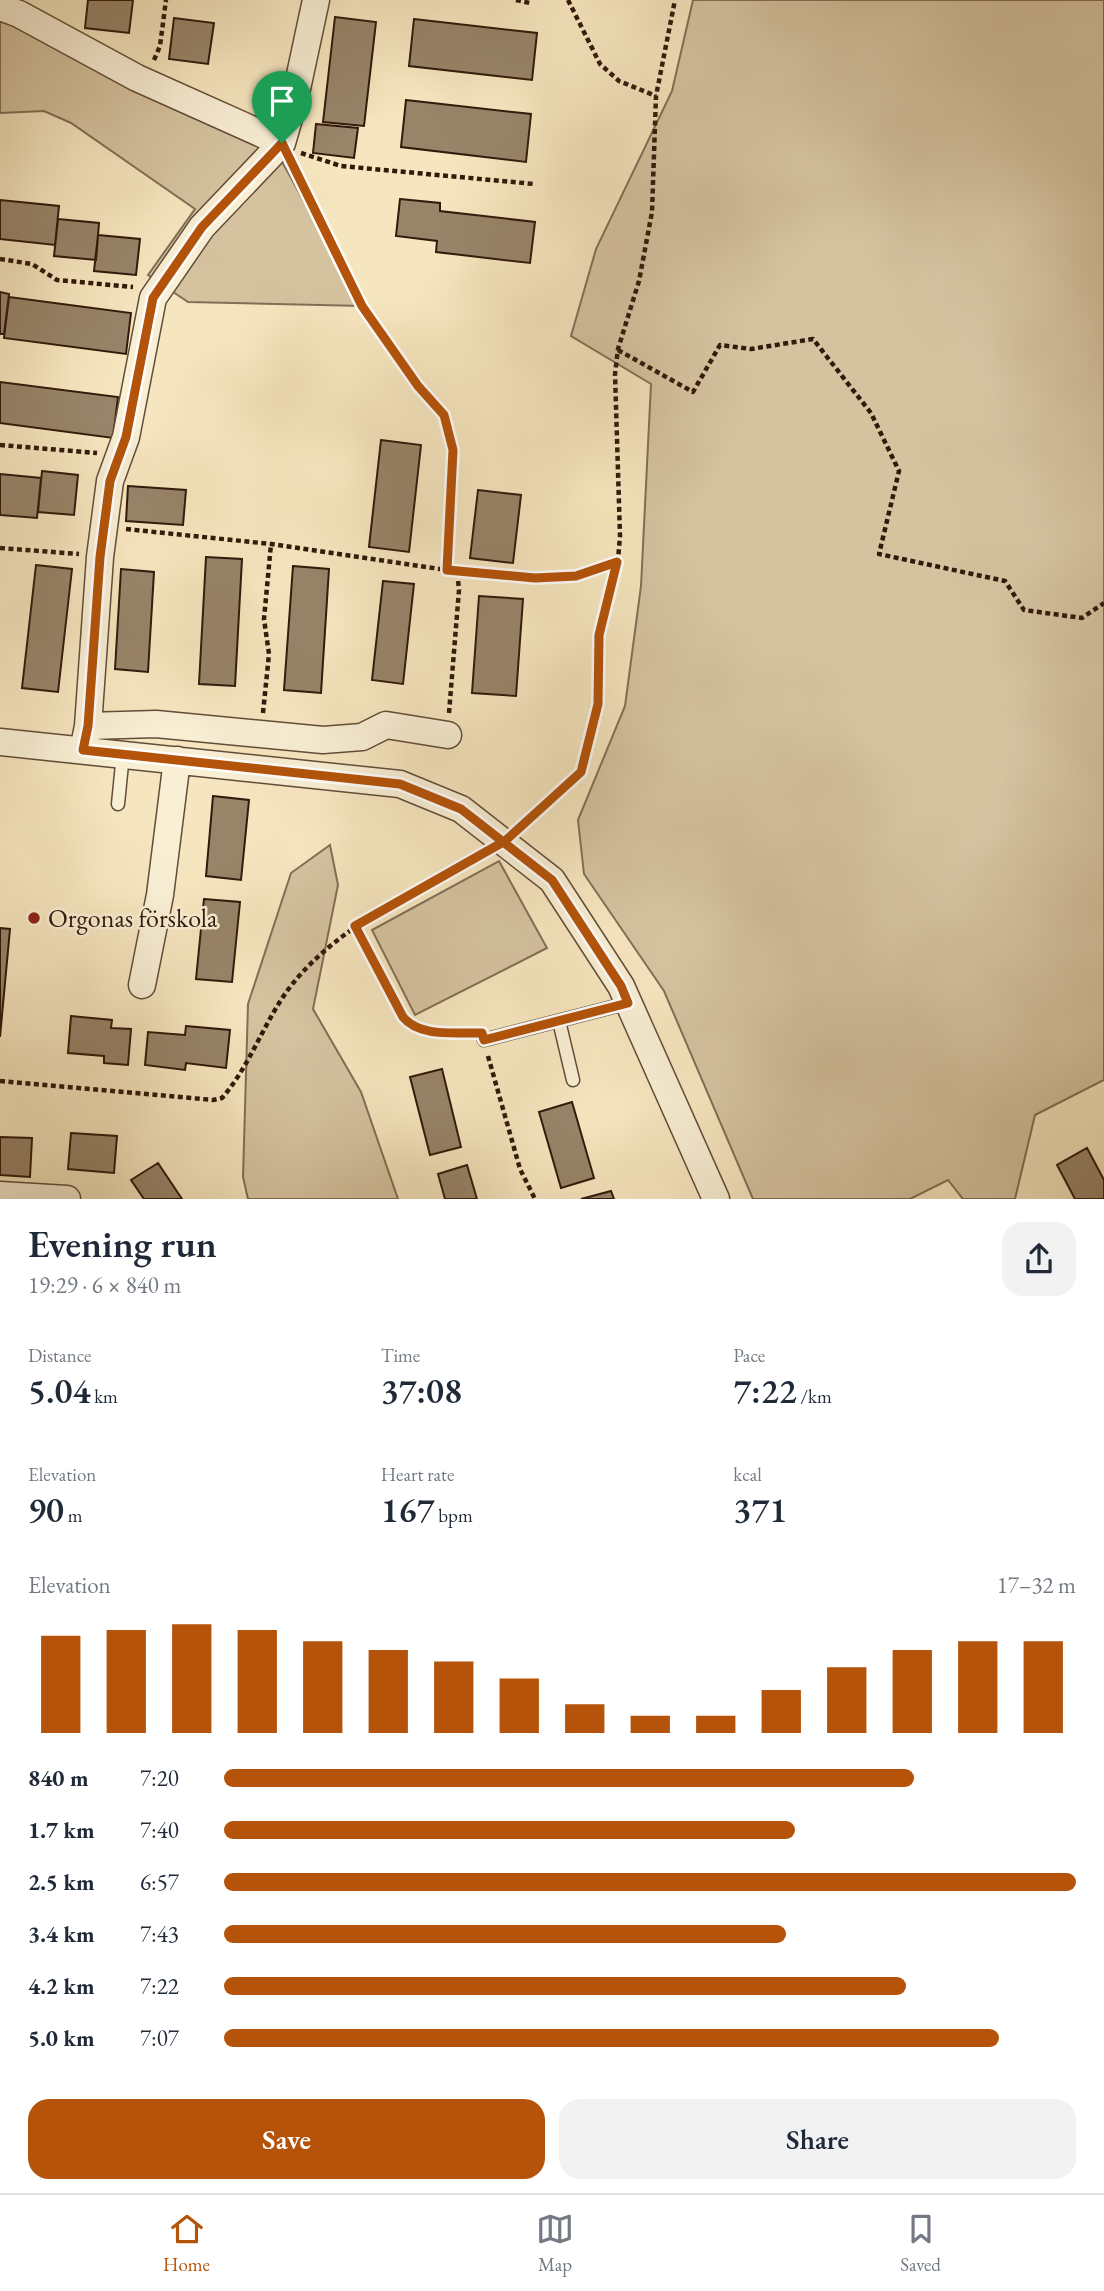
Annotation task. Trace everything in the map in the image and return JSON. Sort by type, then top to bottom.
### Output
[{"type":"street","points":[[86,738],[100,555],[110,481],[126,437],[153,298],[202,227],[282,143],[295,98],[316,0]]},
{"type":"street","points":[[12,7],[145,80],[282,143]]},
{"type":"street","points":[[0,742],[86,738],[156,724],[323,740],[362,737],[386,725],[448,735]]},
{"type":"street","points":[[86,738],[123,754],[400,784],[461,809],[505,841],[552,880],[621,986],[716,1199]]},
{"type":"street","points":[[142,985],[160,895],[177,760]]},
{"type":"street","points":[[0,1195],[67,1199]]},
{"type":"lane","points":[[118,804],[123,754]]},
{"type":"lane","points":[[483,1036],[559,1021],[628,1003]]},
{"type":"lane","points":[[559,1021],[573,1080]]},
{"type":"path","points":[[145,80],[160,46],[166,0]]},
{"type":"path","points":[[516,0],[530,3]]},
{"type":"path","points":[[568,0],[600,64],[619,81],[656,96]]},
{"type":"path","points":[[0,1081],[213,1100],[222,1098],[265,1025],[300,975],[355,926],[505,841],[581,772],[598,704],[599,635],[617,562],[620,536],[615,374],[618,349],[639,281],[652,212],[656,96],[675,0]]},
{"type":"path","points":[[282,143],[316,161],[341,166],[534,184]]},
{"type":"path","points":[[282,143],[362,306],[418,386],[444,415],[453,450],[447,570]]},
{"type":"path","points":[[0,259],[32,264],[57,280],[159,290]]},
{"type":"path","points":[[618,349],[693,392],[720,345],[751,349],[813,339],[871,413],[899,471],[879,554],[1004,581],[1024,610],[1082,618],[1104,603]]},
{"type":"path","points":[[0,445],[119,458]]},
{"type":"path","points":[[104,527],[271,544],[447,570],[535,578],[576,576],[617,562]]},
{"type":"path","points":[[262,735],[269,654],[264,619],[271,544]]},
{"type":"path","points":[[0,548],[100,555]]},
{"type":"path","points":[[448,735],[457,570]]},
{"type":"path","points":[[355,926],[409,1026],[424,1031],[483,1036],[520,1169],[535,1199]]},
{"type":"shaded area","points":[[693,0],[1104,0],[1104,1080],[1035,1115],[1015,1199],[963,1199],[948,1180],[910,1199],[753,1199],[664,991],[584,874],[578,820],[625,706],[641,586],[651,384],[571,336],[596,249],[672,91]]},
{"type":"shaded area","points":[[0,18],[275,149],[362,306],[188,302],[148,275],[195,209],[71,123],[44,111],[0,113]]},
{"type":"shaded area","points":[[330,845],[338,885],[313,1009],[361,1092],[398,1199],[248,1199],[243,1177],[248,1004],[291,873]]},
{"type":"shaded area","points":[[499,861],[547,948],[415,1015],[372,930]]},
{"type":"building","points":[[88,0],[133,0],[129,33],[85,28]]},
{"type":"building","points":[[335,17],[376,22],[364,126],[323,122]]},
{"type":"building","points":[[174,18],[214,23],[208,64],[169,59]]},
{"type":"building","points":[[414,19],[537,33],[532,80],[409,66]]},
{"type":"building","points":[[406,100],[531,114],[526,162],[401,147]]},
{"type":"building","points":[[316,124],[358,128],[354,158],[313,153]]},
{"type":"building","points":[[400,199],[440,203],[440,211],[535,222],[530,263],[436,252],[437,241],[396,236]]},
{"type":"building","points":[[0,200],[59,206],[55,245],[0,239]]},
{"type":"building","points":[[58,219],[99,223],[96,260],[54,256]]},
{"type":"building","points":[[98,235],[140,239],[136,275],[94,271]]},
{"type":"building","points":[[0,292],[9,294],[4,334],[0,334]]},
{"type":"building","points":[[9,297],[131,313],[126,354],[4,338]]},
{"type":"building","points":[[0,382],[118,397],[113,438],[0,423]]},
{"type":"building","points":[[381,440],[421,445],[409,552],[369,547]]},
{"type":"building","points":[[42,471],[78,475],[74,515],[38,512]]},
{"type":"building","points":[[0,474],[41,478],[37,518],[0,515]]},
{"type":"building","points":[[128,486],[186,490],[183,525],[126,521]]},
{"type":"building","points":[[478,490],[521,495],[513,563],[470,558]]},
{"type":"building","points":[[206,557],[242,559],[235,686],[199,684]]},
{"type":"building","points":[[36,565],[72,569],[58,692],[22,688]]},
{"type":"building","points":[[293,566],[329,569],[321,693],[284,690]]},
{"type":"building","points":[[121,569],[154,572],[148,672],[115,669]]},
{"type":"building","points":[[383,581],[414,584],[403,684],[372,680]]},
{"type":"building","points":[[479,596],[523,599],[516,696],[472,693]]},
{"type":"building","points":[[213,796],[249,800],[241,880],[206,876]]},
{"type":"building","points":[[204,899],[240,902],[232,982],[196,979]]},
{"type":"building","points":[[0,928],[10,929],[0,1037]]},
{"type":"building","points":[[71,1016],[112,1020],[111,1028],[131,1029],[128,1065],[104,1063],[104,1056],[68,1053]]},
{"type":"building","points":[[186,1026],[230,1030],[226,1068],[186,1063],[185,1070],[145,1065],[148,1032],[185,1035]]},
{"type":"building","points":[[442,1069],[461,1147],[430,1155],[410,1077]]},
{"type":"building","points":[[572,1102],[594,1178],[561,1188],[539,1112]]},
{"type":"building","points":[[71,1133],[117,1136],[114,1173],[68,1169]]},
{"type":"building","points":[[0,1137],[32,1138],[30,1177],[0,1175]]},
{"type":"building","points":[[1087,1148],[1104,1180],[1104,1199],[1075,1199],[1057,1165]]},
{"type":"building","points":[[158,1163],[182,1199],[144,1199],[131,1180]]},
{"type":"building","points":[[467,1165],[477,1199],[445,1199],[438,1174]]},
{"type":"building","points":[[611,1191],[614,1199],[581,1199]]},
{"type":"place","name":"Orgonas förskola","points":[[34,918]]},
{"type":"route","points":[[282,143],[202,227],[153,298],[126,437],[110,481],[100,557],[88,726],[83,750],[400,784],[461,809],[505,841],[552,880],[621,986],[628,1003],[484,1040],[482,1033],[424,1031],[409,1026],[403,1017],[355,926],[505,841],[581,772],[598,704],[599,635],[617,572],[617,562],[576,576],[535,578],[447,570],[453,450],[444,415],[418,386],[362,306],[309,205],[282,143]]}]
